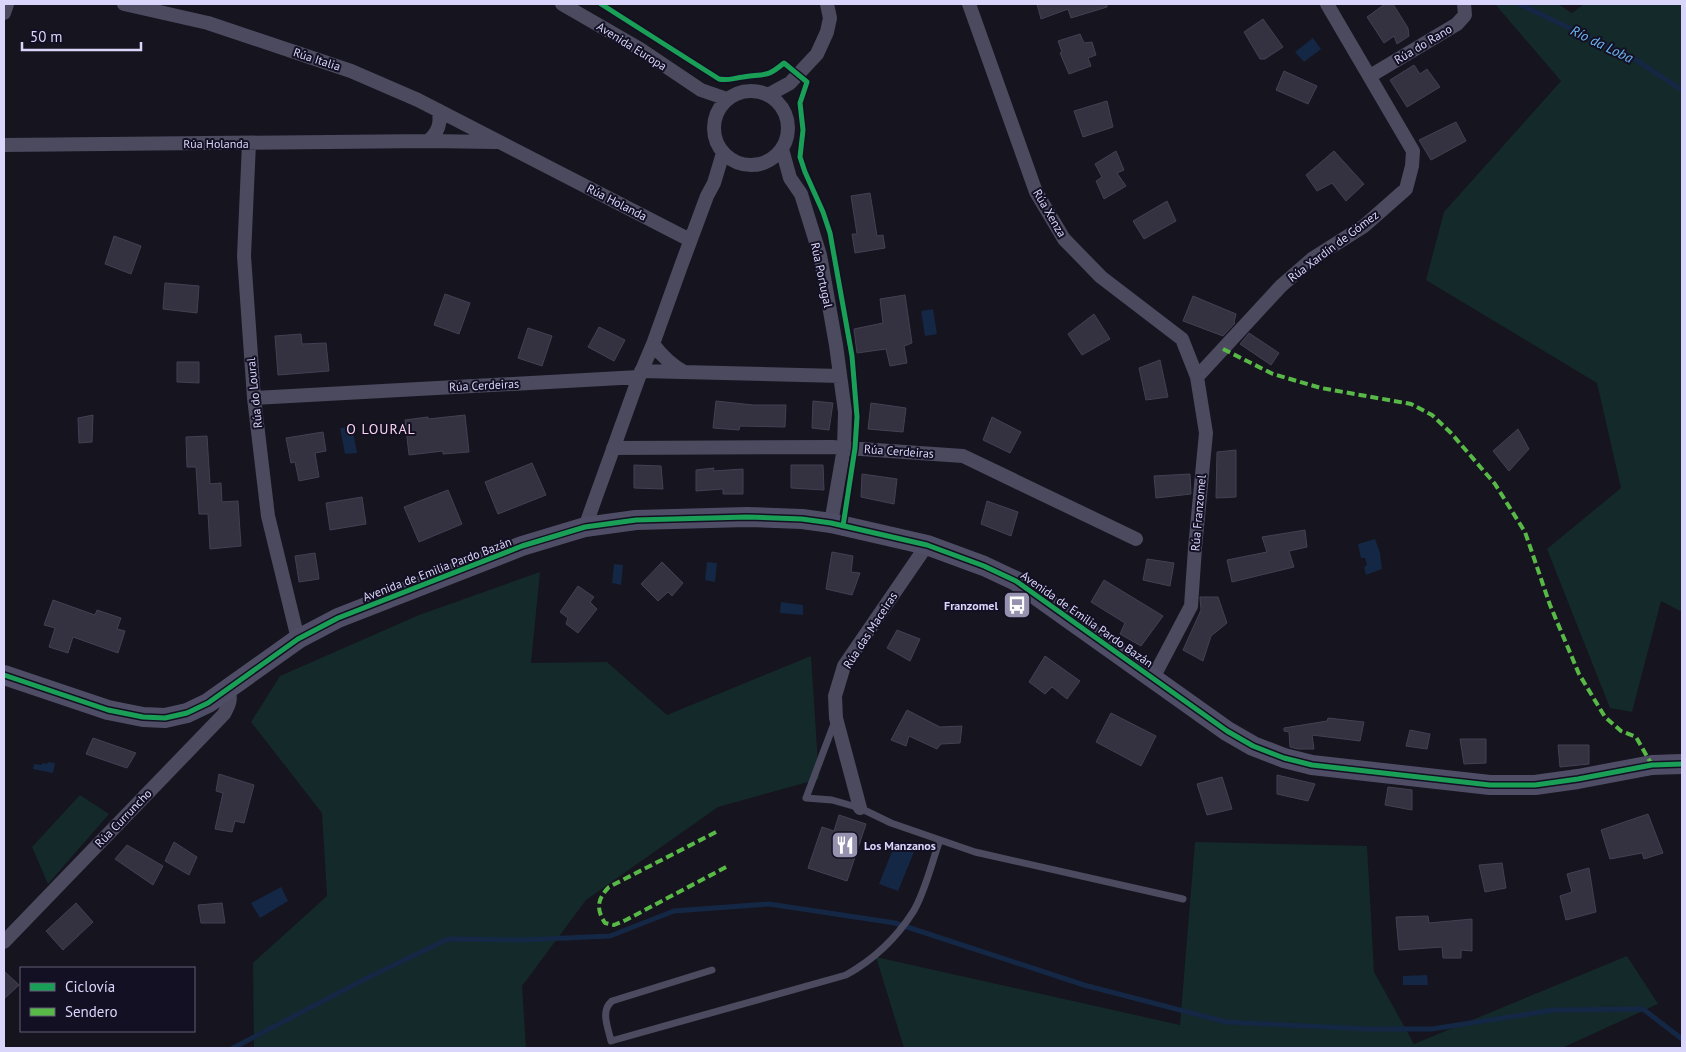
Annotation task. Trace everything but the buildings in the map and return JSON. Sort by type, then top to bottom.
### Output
[{"type":"street","points":[[4,13],[7,4]]},
{"type":"street","name":"Rúa Italia","points":[[124,4],[208,23],[351,71],[438,110],[499,142]]},
{"type":"street","name":"Avenida Europa","points":[[562,4],[640,49],[701,90],[727,99]]},
{"type":"street","points":[[768,95],[790,83],[817,54],[828,32],[830,18],[827,4]]},
{"type":"street","name":"Rúa Xenza","points":[[969,4],[1036,192],[1064,239],[1101,277],[1182,339],[1197,377]]},
{"type":"street","name":"Rúa Xardín de Gómez","points":[[1197,377],[1280,286],[1312,259],[1364,226],[1406,188],[1412,166],[1413,151],[1327,4]]},
{"type":"street","name":"Rúa do Rano","points":[[1370,76],[1457,24],[1465,14],[1464,4]]},
{"type":"street","points":[[782,107],[790,83]]},
{"type":"street","name":"Avenida Europa","points":[[701,90],[716,115]]},
{"type":"street","points":[[743,92],[760,92],[768,95],[782,107],[788,123],[788,132],[782,149],[765,163],[748,165],[730,159],[717,144],[714,134],[716,115],[727,99],[743,92]]},
{"type":"street","points":[[428,141],[437,131],[440,117],[438,110]]},
{"type":"street","name":"Rúa Holanda","points":[[4,145],[499,142],[690,240]]},
{"type":"street","name":"Rúa do Loural","points":[[249,143],[244,256],[254,398],[268,516],[298,640]]},
{"type":"street","name":"Rúa Portugal","points":[[782,149],[790,178],[801,194],[820,255],[845,412],[844,448],[831,523]]},
{"type":"street","points":[[585,527],[640,374],[654,344],[690,240],[714,183],[723,152]]},
{"type":"street","points":[[714,183],[739,163]]},
{"type":"street","name":"Rúa Portugal","points":[[765,163],[790,178]]},
{"type":"street","points":[[654,344],[661,356],[685,372]]},
{"type":"street","points":[[640,374],[685,372],[840,376]]},
{"type":"street","name":"Rúa Cerdeiras","points":[[254,398],[640,374]]},
{"type":"street","name":"Rúa Franzomel","points":[[1153,678],[1192,606],[1195,548],[1206,433],[1197,377]]},
{"type":"street","name":"Rúa Cerdeiras","points":[[613,448],[844,448],[963,456],[1136,539]]},
{"type":"street","name":"Avenida de Emilia Pardo Bazán","points":[[4,675],[108,710],[143,717],[165,718],[187,713],[208,703],[298,640],[338,618],[513,550],[585,527],[636,520],[747,517],[802,519],[831,523],[927,545],[984,566],[1016,581],[1227,731],[1254,746],[1284,758],[1312,765],[1490,785],[1536,785],[1652,765],[1682,764]]},
{"type":"street","name":"Rúa das Maceiras","points":[[860,808],[836,718],[835,696],[844,666],[927,545]]},
{"type":"street","name":"Rúa Curruncho","points":[[4,942],[224,714],[230,702],[231,695],[228,688]]},
{"type":"lane","points":[[836,718],[806,798],[832,800],[860,808],[892,823],[975,852],[1183,899]]},
{"type":"lane","points":[[712,970],[612,1001],[606,1006],[605,1013],[611,1041],[846,975],[860,967],[891,940],[909,917],[919,899],[940,840]]},
{"type":"green space","points":[[1495,4],[1558,4],[1572,13],[1584,4],[1682,4],[1682,612],[1661,601],[1632,712],[1610,708],[1547,549],[1621,488],[1597,383],[1426,280],[1444,212],[1561,81]]},
{"type":"green space","points":[[540,572],[531,663],[607,662],[667,715],[811,656],[819,779],[718,807],[586,900],[522,986],[526,1048],[254,1048],[253,963],[327,896],[322,813],[251,722],[280,676],[419,615]]},
{"type":"green space","points":[[80,795],[109,814],[48,884],[32,847]]},
{"type":"green space","points":[[1195,842],[1367,846],[1374,972],[1414,1044],[1627,956],[1658,1004],[1562,1048],[904,1048],[876,957],[1180,1025]]},
{"type":"water","points":[[1313,38],[1321,49],[1304,62],[1295,52]]},
{"type":"water","points":[[933,309],[937,334],[925,336],[921,311]]},
{"type":"water","points":[[352,427],[357,453],[345,454],[340,428]]},
{"type":"water","points":[[1375,539],[1380,553],[1382,569],[1366,575],[1364,567],[1367,565],[1365,558],[1361,558],[1358,544]]},
{"type":"water","points":[[707,562],[717,563],[715,582],[705,580]]},
{"type":"water","points":[[614,564],[623,565],[621,585],[612,583]]},
{"type":"water","points":[[781,602],[803,605],[803,615],[780,613]]},
{"type":"water","points":[[48,762],[55,763],[53,773],[33,769],[34,764],[42,765],[42,763],[47,764]]},
{"type":"water","points":[[895,844],[914,852],[898,891],[879,884]]},
{"type":"water","points":[[281,887],[288,901],[260,918],[251,903]]},
{"type":"water","points":[[1427,975],[1428,985],[1403,985],[1403,976]]},
{"type":"waterway","name":"Río da Loba","points":[[1519,4],[1633,58],[1682,90]]},
{"type":"waterway","points":[[233,1048],[369,977],[448,939],[522,940],[610,936],[674,911],[769,904],[895,923],[1084,985],[1226,1022],[1368,1029],[1432,1029],[1554,1010],[1643,1009],[1682,1039]]},
{"type":"marked path","points":[[1223,349],[1273,374],[1321,388],[1411,404],[1432,415],[1451,433],[1495,484],[1525,532],[1550,605],[1579,674],[1605,717],[1621,731],[1636,737],[1652,765]]},
{"type":"marked path","points":[[716,832],[609,887],[600,900],[600,913],[605,923],[614,925],[728,866]]},
{"type":"cycle path","points":[[601,4],[719,79],[728,80],[765,74],[784,63],[807,82],[800,103],[803,130],[800,157],[830,233],[852,356],[857,417],[855,448],[843,526]]},
{"type":"cycle path","points":[[4,675],[108,710],[143,717],[165,718],[187,713],[208,703],[298,639],[338,618],[522,546],[585,527],[636,520],[747,517],[802,519],[831,523],[927,545],[984,566],[1016,581],[1227,731],[1253,746],[1284,758],[1312,765],[1490,785],[1535,785],[1652,765],[1682,764]]},
{"type":"place","name":"Franzomel","points":[[1017,605]]},
{"type":"place","name":"Los Manzanos","points":[[845,845]]},
{"type":"district","name":"O LOURAL","points":[[381,429]]}]
